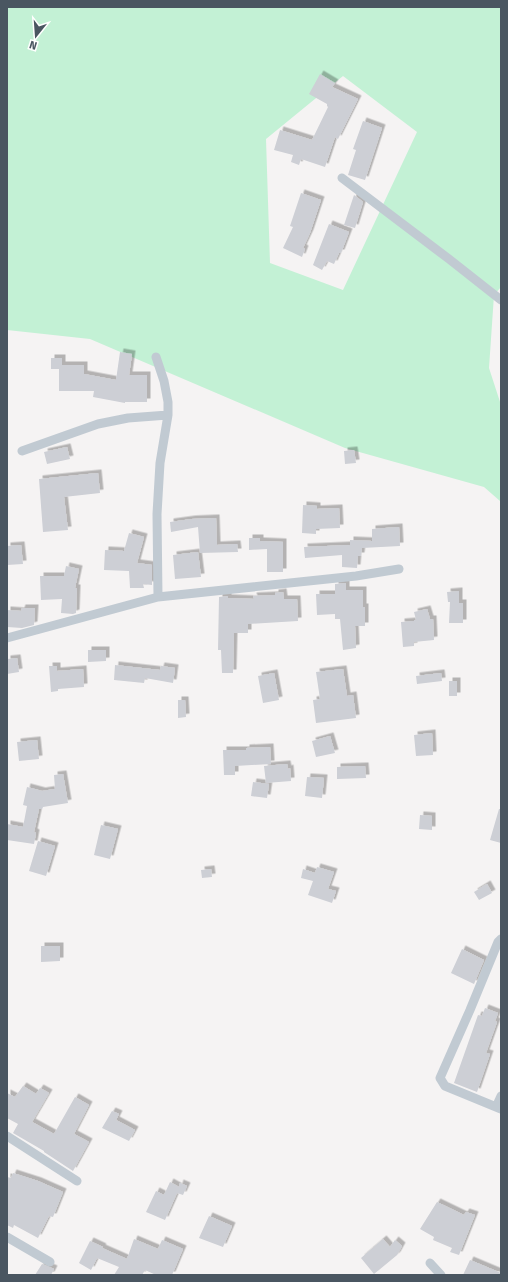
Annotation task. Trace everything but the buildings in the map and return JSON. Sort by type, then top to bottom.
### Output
[{"type":"street","points":[[342,178],[501,300]]},
{"type":"street","points":[[156,357],[168,402],[168,415],[160,463],[158,499],[158,597]]},
{"type":"street","points":[[22,451],[98,424],[128,418],[168,415]]},
{"type":"street","points":[[7,638],[158,597],[349,577],[399,570]]},
{"type":"street","points":[[501,939],[498,942],[440,1078],[446,1086],[499,1108],[501,1096]]},
{"type":"street","points":[[7,1136],[77,1181]]},
{"type":"street","points":[[7,1237],[50,1262]]},
{"type":"street","points":[[430,1263],[441,1275]]},
{"type":"green space","points":[[7,7],[501,7],[501,287],[494,295],[489,368],[501,405],[500,501],[484,487],[345,448],[90,339],[7,330]],"holes":[[[343,76],[417,132],[343,290],[270,263],[266,139]]]}]
